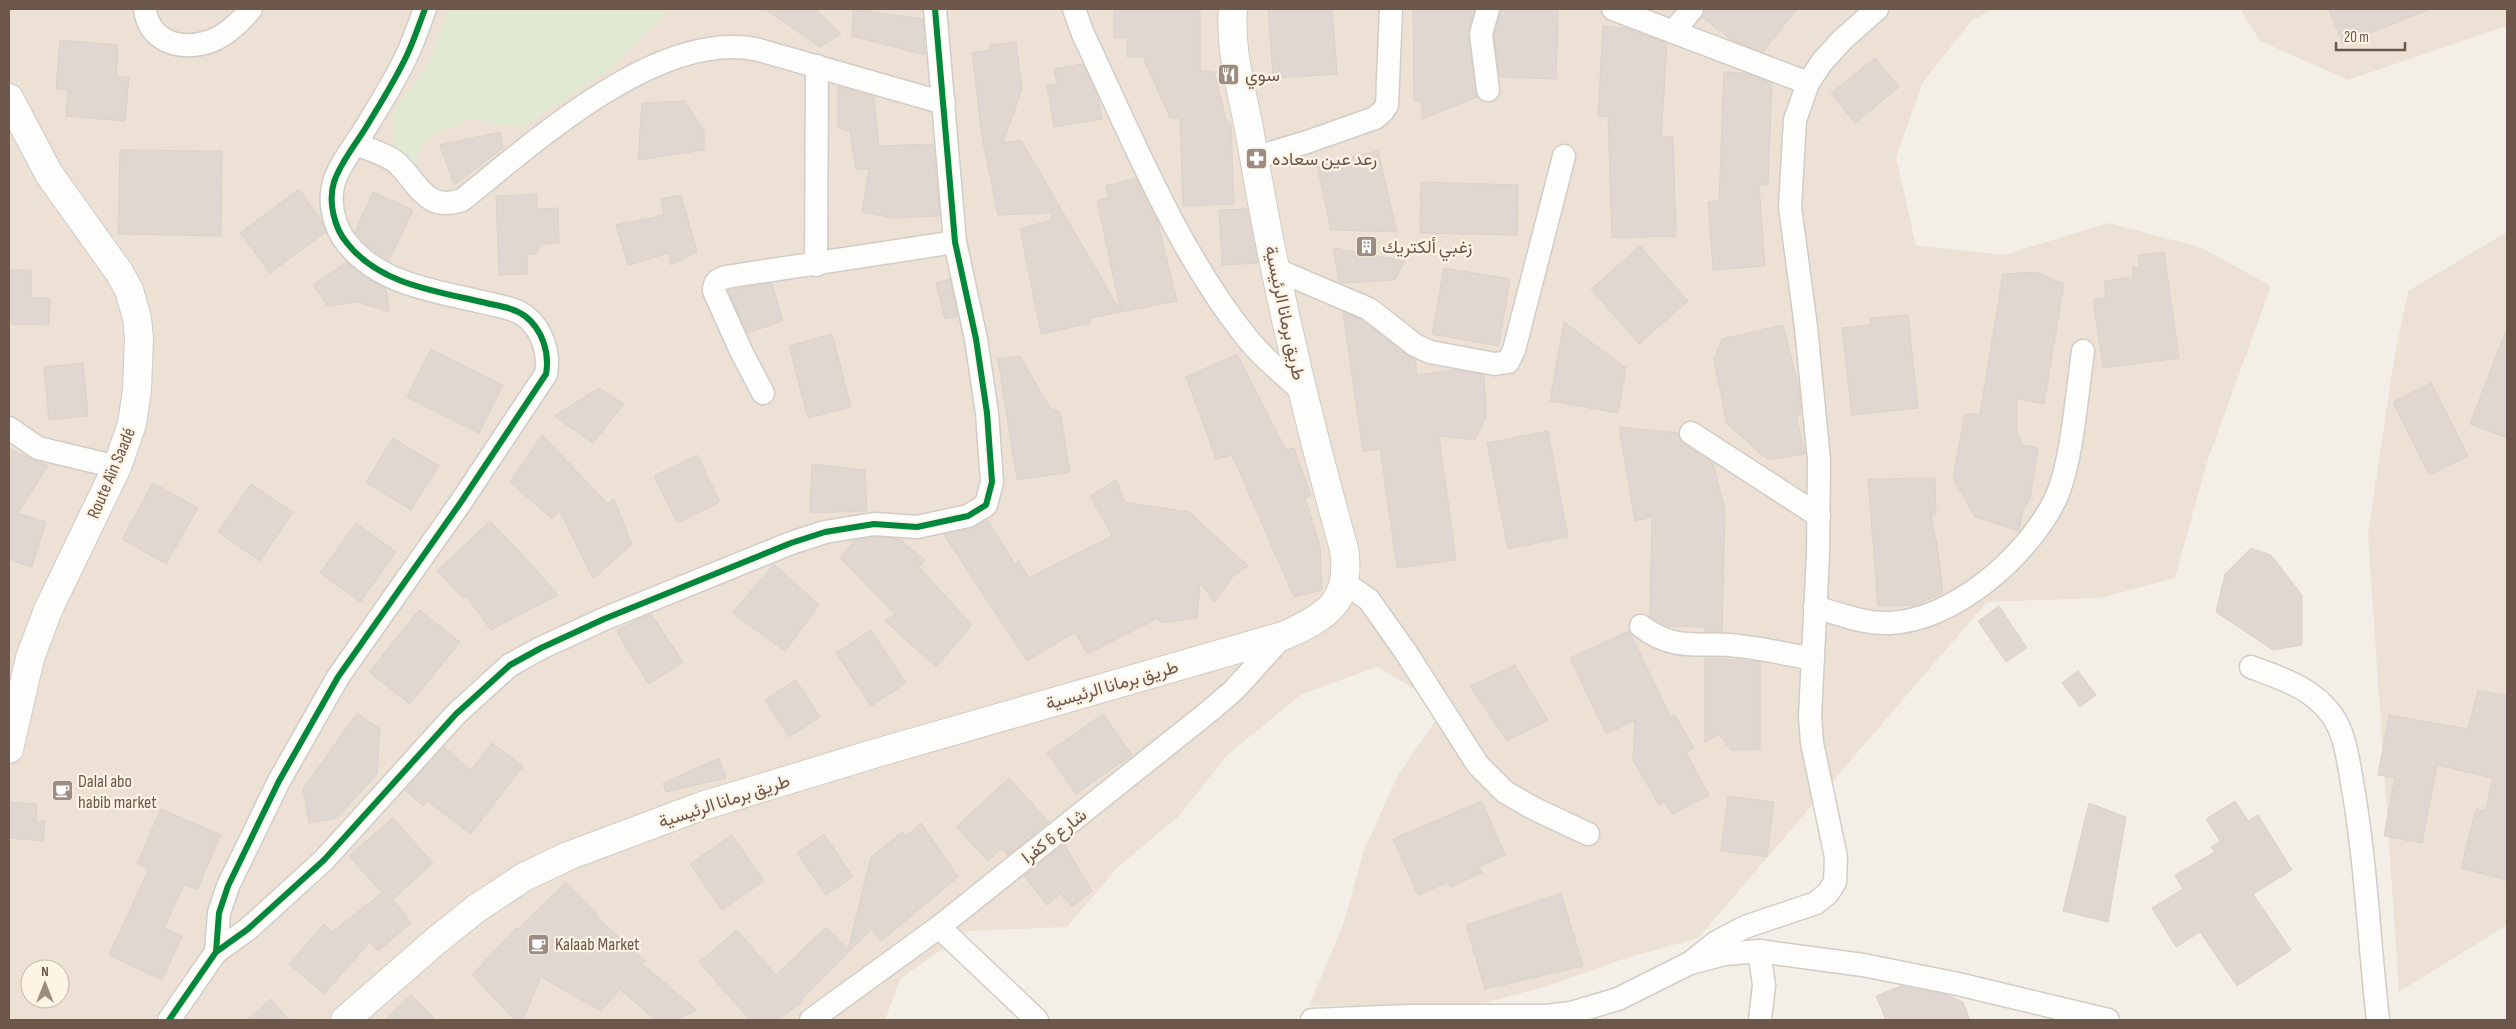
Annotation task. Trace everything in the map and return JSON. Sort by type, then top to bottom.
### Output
[{"type":"main road","name":"طريق برمانا الرئيسية","points":[[345,1020],[477,908],[524,877],[568,856],[717,801],[1283,636],[1307,626],[1330,610],[1345,583],[1346,565],[1344,549],[1302,392],[1275,269],[1234,47],[1233,9]]},
{"type":"main road","name":"Route Aïn Saadé","points":[[9,98],[49,174],[119,272],[129,290],[137,318],[139,338],[137,390],[132,424],[117,467],[48,610],[30,658],[9,749]]},
{"type":"street","points":[[145,9],[148,21],[155,34],[173,44],[188,46],[208,42],[223,34],[242,20],[251,9]]},
{"type":"street","points":[[216,952],[222,901],[284,772],[338,677],[461,502],[546,374],[548,364],[544,342],[536,328],[525,316],[510,308],[426,289],[385,275],[363,260],[346,242],[337,223],[331,202],[334,183],[342,164],[357,144],[403,64],[425,9]]},
{"type":"street","points":[[169,1020],[216,952],[248,929],[324,860],[456,714],[510,665],[541,648],[604,619],[791,543],[825,532],[874,524],[917,527],[968,516],[986,506],[992,482],[987,413],[976,338],[955,242],[936,9]]},
{"type":"street","points":[[1074,9],[1083,34],[1189,254],[1217,298],[1248,339],[1302,392]]},
{"type":"street","points":[[1254,158],[1375,118],[1383,111],[1388,97],[1391,9]]},
{"type":"street","points":[[1488,9],[1481,34],[1488,90]]},
{"type":"street","points":[[1613,9],[1808,83]]},
{"type":"street","points":[[1674,31],[1692,9]]},
{"type":"street","points":[[1312,1020],[1408,1016],[1546,1016],[1571,1013],[1618,999],[1690,963],[1715,943],[1745,927],[1816,903],[1828,893],[1835,882],[1836,857],[1812,743],[1810,692],[1819,516],[1819,460],[1806,328],[1790,207],[1795,120],[1808,83],[1822,62],[1842,40],[1877,9]]},
{"type":"street","points":[[357,144],[397,163],[412,182],[438,204],[449,204],[462,200],[546,132],[591,101],[678,55],[708,47],[744,46],[944,103]]},
{"type":"street","points":[[816,265],[817,66]]},
{"type":"street","points":[[1275,269],[1369,309],[1415,345],[1430,352],[1495,364],[1508,362],[1514,350],[1564,156]]},
{"type":"street","points":[[763,393],[738,344],[714,290],[714,285],[718,280],[726,277],[816,265],[955,242]]},
{"type":"street","points":[[1815,607],[1886,624],[1915,620],[1931,616],[1967,597],[2005,564],[2040,524],[2055,499],[2068,451],[2083,352]]},
{"type":"street","points":[[9,428],[38,448],[117,467]]},
{"type":"street","points":[[1691,433],[1819,516]]},
{"type":"street","points":[[1345,583],[1369,600],[1406,651],[1478,765],[1505,792],[1533,808],[1588,834]]},
{"type":"street","points":[[1641,626],[1660,639],[1685,645],[1730,645],[1813,659]]},
{"type":"street","name":"شارع 6 كفرا","points":[[811,1020],[939,926],[1212,709],[1234,690],[1283,636]]},
{"type":"street","points":[[2250,667],[2293,683],[2305,690],[2325,707],[2339,730],[2346,752],[2357,810],[2378,1020]]},
{"type":"street","points":[[939,926],[1037,1020]]},
{"type":"street","points":[[1690,963],[1725,954],[1759,951],[1863,965],[1993,992],[2108,1020]]},
{"type":"street","points":[[1759,951],[1764,985],[1760,1020]]},
{"type":"shaded area","points":[[9,9],[1994,9],[1971,21],[1923,82],[1896,157],[1916,245],[2004,255],[2108,223],[2200,247],[2271,286],[2207,462],[2175,578],[2100,598],[1987,602],[1698,938],[1623,959],[1548,986],[1473,1006],[1309,1006],[1343,925],[1364,850],[1398,775],[1445,707],[1377,667],[1302,694],[1227,755],[1179,816],[1119,866],[1067,927],[968,931],[900,979],[885,1020],[9,1020]]},
{"type":"shaded area","points":[[2240,9],[2507,9],[2507,26],[2348,80],[2260,41]]},
{"type":"shaded area","points":[[2507,232],[2507,925],[2399,992],[2368,534],[2394,359],[2408,291]]},
{"type":"green space","points":[[449,9],[666,9],[661,20],[606,71],[523,127],[500,125],[471,118],[426,138],[412,168],[392,139],[395,108],[418,80],[435,47]]},
{"type":"building","points":[[765,9],[816,9],[841,34],[820,47]]},
{"type":"building","points":[[853,9],[923,19],[925,55],[852,36]]},
{"type":"building","points":[[1114,9],[1200,9],[1200,71],[1214,71],[1227,124],[1231,124],[1234,204],[1183,206],[1180,118],[1170,118],[1143,57],[1127,57],[1127,38],[1114,38]]},
{"type":"building","points":[[1268,9],[1332,9],[1337,74],[1273,78]]},
{"type":"building","points":[[1413,9],[1474,9],[1468,35],[1477,97],[1422,119],[1422,101],[1414,101]]},
{"type":"building","points":[[1501,9],[1558,9],[1556,79],[1500,77],[1494,35]]},
{"type":"building","points":[[1705,9],[1797,9],[1763,52],[1730,39],[1702,17]]},
{"type":"building","points":[[2329,9],[2428,9],[2428,10],[2343,44]]},
{"type":"building","points":[[1603,26],[1625,28],[1667,43],[1661,137],[1673,137],[1676,236],[1612,238],[1608,116],[1598,116]]},
{"type":"building","points":[[60,40],[118,45],[116,77],[129,77],[125,121],[66,116],[68,90],[56,89]]},
{"type":"building","points":[[1016,42],[1022,89],[1003,143],[1021,140],[1121,312],[1090,318],[1091,323],[1041,334],[1020,229],[1052,220],[1051,213],[998,215],[982,137],[972,53],[990,50],[989,45]]},
{"type":"building","points":[[1875,58],[1899,87],[1855,123],[1831,93]]},
{"type":"building","points":[[1083,64],[1098,98],[1102,119],[1054,127],[1047,85],[1057,84],[1054,69]]},
{"type":"building","points":[[1724,72],[1745,73],[1772,83],[1768,185],[1759,185],[1765,266],[1713,270],[1708,202],[1719,201]]},
{"type":"building","points":[[838,86],[874,97],[879,146],[933,144],[940,216],[893,218],[862,212],[869,168],[856,170],[850,131],[838,128]]},
{"type":"building","points":[[685,101],[704,131],[704,150],[638,160],[642,103]]},
{"type":"building","points":[[500,132],[503,148],[454,185],[440,145]]},
{"type":"building","points":[[120,150],[222,151],[221,236],[118,234]]},
{"type":"building","points":[[1378,151],[1397,232],[1331,230],[1317,165]]},
{"type":"building","points":[[1136,178],[1158,223],[1177,301],[1121,312],[1097,201],[1109,197],[1106,186]]},
{"type":"building","points":[[1421,182],[1518,185],[1517,235],[1420,233]]},
{"type":"building","points":[[299,189],[321,220],[326,232],[270,273],[240,233]]},
{"type":"building","points":[[373,192],[413,210],[389,261],[369,247],[355,232]]},
{"type":"building","points":[[537,194],[537,209],[558,208],[559,243],[540,244],[537,254],[527,255],[527,274],[499,275],[496,196]]},
{"type":"building","points":[[681,195],[697,252],[671,265],[669,253],[628,265],[616,225],[664,215],[661,199]]},
{"type":"building","points":[[1247,209],[1258,263],[1222,265],[1219,210]]},
{"type":"building","points":[[1640,246],[1688,301],[1639,344],[1591,289]]},
{"type":"building","points":[[1333,248],[1405,261],[1395,280],[1342,283],[1339,282]]},
{"type":"building","points":[[2164,252],[2179,358],[2103,368],[2093,300],[2106,298],[2104,281],[2133,277],[2132,268],[2140,267],[2138,255]]},
{"type":"building","points":[[347,262],[367,278],[386,289],[389,312],[358,302],[328,306],[313,285]]},
{"type":"building","points":[[1444,268],[1510,279],[1499,346],[1432,334]]},
{"type":"building","points":[[11,270],[31,270],[31,298],[50,298],[49,325],[11,324]]},
{"type":"building","points":[[2035,272],[2064,284],[2044,404],[2017,399],[2017,433],[2023,445],[2038,448],[2030,499],[2023,510],[2019,531],[1975,517],[1953,478],[1965,414],[1980,414],[2003,274]]},
{"type":"building","points":[[950,279],[957,316],[945,319],[936,283]]},
{"type":"building","points":[[772,283],[783,321],[747,333],[728,290]]},
{"type":"building","points":[[1343,312],[1362,320],[1415,360],[1417,375],[1453,370],[1484,375],[1486,416],[1475,440],[1439,436],[1456,560],[1397,568],[1380,449],[1363,451]]},
{"type":"building","points":[[1908,315],[1918,408],[1852,415],[1842,328],[1870,325],[1870,318]]},
{"type":"building","points":[[1564,322],[1626,368],[1618,413],[1550,401]]},
{"type":"building","points":[[1783,325],[1799,388],[1801,415],[1796,416],[1805,454],[1768,460],[1727,424],[1714,359],[1722,339]]},
{"type":"building","points":[[2507,331],[2507,438],[2470,424]]},
{"type":"building","points":[[832,334],[851,407],[808,418],[789,346]]},
{"type":"building","points":[[431,349],[503,385],[479,433],[407,397]]},
{"type":"building","points":[[1237,354],[1286,450],[1294,448],[1311,496],[1305,498],[1320,545],[1322,590],[1294,597],[1232,455],[1216,459],[1186,377]]},
{"type":"building","points":[[1020,356],[1050,408],[1060,412],[1070,472],[1017,480],[998,359]]},
{"type":"building","points":[[83,363],[88,416],[49,420],[44,367]]},
{"type":"building","points":[[2431,383],[2468,456],[2429,475],[2393,402]]},
{"type":"building","points":[[599,388],[624,404],[593,443],[554,416]]},
{"type":"building","points":[[1619,427],[1678,433],[1683,444],[1713,463],[1725,510],[1722,632],[1705,631],[1705,627],[1666,626],[1650,616],[1652,517],[1635,521]]},
{"type":"building","points":[[1548,431],[1568,537],[1508,549],[1487,443]]},
{"type":"building","points":[[542,435],[608,504],[614,499],[632,544],[593,579],[560,511],[552,519],[510,482]]},
{"type":"building","points":[[393,438],[439,466],[411,510],[366,482]]},
{"type":"building","points":[[9,449],[48,466],[18,513],[46,522],[32,567],[9,560]]},
{"type":"building","points":[[697,455],[720,502],[677,523],[654,476]]},
{"type":"building","points":[[812,464],[865,470],[867,511],[810,513]]},
{"type":"building","points":[[1935,478],[1936,514],[1931,516],[1943,593],[1916,605],[1878,606],[1868,479]]},
{"type":"building","points":[[1116,480],[1125,502],[1189,512],[1248,566],[1234,575],[1215,602],[1200,583],[1197,618],[1161,623],[1158,618],[1087,654],[1075,632],[1027,661],[944,535],[971,529],[987,519],[1015,564],[1019,561],[1029,578],[1112,536],[1090,496]]},
{"type":"building","points":[[153,483],[198,508],[166,564],[122,539]]},
{"type":"building","points":[[251,484],[293,512],[260,561],[218,532]]},
{"type":"building","points":[[490,521],[558,595],[491,630],[466,596],[463,598],[437,571]]},
{"type":"building","points":[[356,523],[396,552],[360,602],[320,573]]},
{"type":"building","points":[[875,537],[899,539],[925,560],[919,567],[972,625],[936,667],[885,621],[895,614],[840,558],[855,540]]},
{"type":"building","points":[[2251,548],[2271,555],[2302,595],[2302,645],[2273,650],[2216,612],[2225,574]]},
{"type":"building","points":[[774,564],[819,605],[785,651],[732,613]]},
{"type":"building","points":[[1999,606],[2027,648],[2006,662],[1978,621]]},
{"type":"building","points":[[419,610],[460,642],[410,704],[369,672]]},
{"type":"building","points":[[651,614],[683,662],[649,684],[627,650],[617,630]]},
{"type":"building","points":[[871,630],[906,683],[871,706],[836,653]]},
{"type":"building","points":[[1629,631],[1671,717],[1675,715],[1694,748],[1686,753],[1709,795],[1672,814],[1665,802],[1659,805],[1633,760],[1635,720],[1606,734],[1570,658]]},
{"type":"building","points":[[1705,658],[1760,662],[1760,749],[1731,750],[1719,734],[1705,742]]},
{"type":"building","points":[[1515,665],[1548,720],[1507,741],[1470,686]]},
{"type":"building","points":[[2078,671],[2096,695],[2080,707],[2062,683]]},
{"type":"building","points":[[796,680],[820,717],[789,737],[765,700]]},
{"type":"building","points":[[2478,690],[2507,696],[2507,880],[2461,868],[2476,809],[2485,811],[2493,778],[2437,765],[2422,843],[2384,836],[2395,778],[2378,775],[2389,715],[2468,729]]},
{"type":"building","points":[[357,713],[380,729],[377,774],[337,818],[309,823],[303,789]]},
{"type":"building","points":[[1103,714],[1132,755],[1076,794],[1047,753]]},
{"type":"building","points":[[492,743],[523,766],[471,834],[427,801],[423,806],[405,790],[444,747],[471,770]]},
{"type":"building","points":[[719,758],[726,778],[666,792],[663,783]]},
{"type":"building","points":[[1009,778],[1049,822],[1008,856],[1002,848],[988,861],[956,827]]},
{"type":"building","points":[[1728,796],[1774,802],[1767,857],[1721,851]]},
{"type":"building","points":[[1482,801],[1505,855],[1479,867],[1482,873],[1450,887],[1448,882],[1418,895],[1393,839]]},
{"type":"building","points":[[2235,801],[2248,821],[2258,815],[2292,870],[2253,894],[2291,950],[2237,986],[2200,932],[2176,947],[2152,908],[2183,889],[2175,875],[2215,852],[2211,847],[2220,841],[2206,819]]},
{"type":"building","points":[[9,802],[37,804],[36,823],[45,820],[43,841],[9,838]]},
{"type":"building","points":[[2089,803],[2126,817],[2108,922],[2063,911]]},
{"type":"building","points":[[161,809],[221,835],[197,890],[184,885],[164,928],[182,936],[162,980],[109,955],[149,869],[137,864]]},
{"type":"building","points":[[393,818],[433,863],[393,899],[411,923],[378,951],[370,942],[324,994],[289,964],[324,924],[332,932],[382,893],[349,856]]},
{"type":"building","points":[[921,823],[958,877],[881,941],[872,929],[801,1000],[802,1002],[778,1020],[750,1020],[699,962],[737,930],[776,975],[826,927],[848,950],[871,857],[902,832],[906,836]]},
{"type":"building","points":[[824,834],[853,877],[826,895],[797,853]]},
{"type":"building","points":[[732,835],[764,881],[722,910],[690,864]]},
{"type":"building","points":[[1064,844],[1092,891],[1072,907],[1061,893],[1047,905],[1024,876]]},
{"type":"building","points":[[566,882],[598,914],[596,916],[645,961],[642,964],[697,1010],[677,1020],[655,1020],[620,989],[601,1011],[541,977],[523,1020],[515,1020],[472,975],[516,928],[518,929]]},
{"type":"building","points":[[1561,893],[1583,966],[1485,989],[1466,925]]},
{"type":"building","points":[[1901,986],[1948,995],[1963,1002],[1970,1020],[1886,1020],[1876,996]]},
{"type":"building","points":[[411,995],[436,1020],[385,1020]]},
{"type":"building","points":[[271,999],[289,1020],[247,1020]]},
{"type":"cycle path","points":[[216,952],[219,913],[228,886],[279,781],[338,677],[461,502],[546,374],[546,350],[536,328],[525,316],[510,309],[427,289],[391,277],[360,257],[347,243],[342,237],[333,214],[332,189],[337,174],[406,58],[425,9]]},
{"type":"cycle path","points":[[169,1020],[216,952],[248,929],[324,860],[456,714],[510,665],[541,648],[604,619],[791,543],[825,532],[874,524],[917,527],[968,516],[986,505],[992,482],[987,413],[976,339],[955,242],[935,9]]},
{"type":"place","name":"سوي","points":[[1229,75]]},
{"type":"place","name":"رعد عين سعاده","points":[[1256,159]]},
{"type":"place","name":"زغبي ألكتريك","points":[[1366,247]]},
{"type":"place","name":"Dalal abo habib market","points":[[62,791]]},
{"type":"place","name":"Kalaab Market","points":[[539,944]]}]
